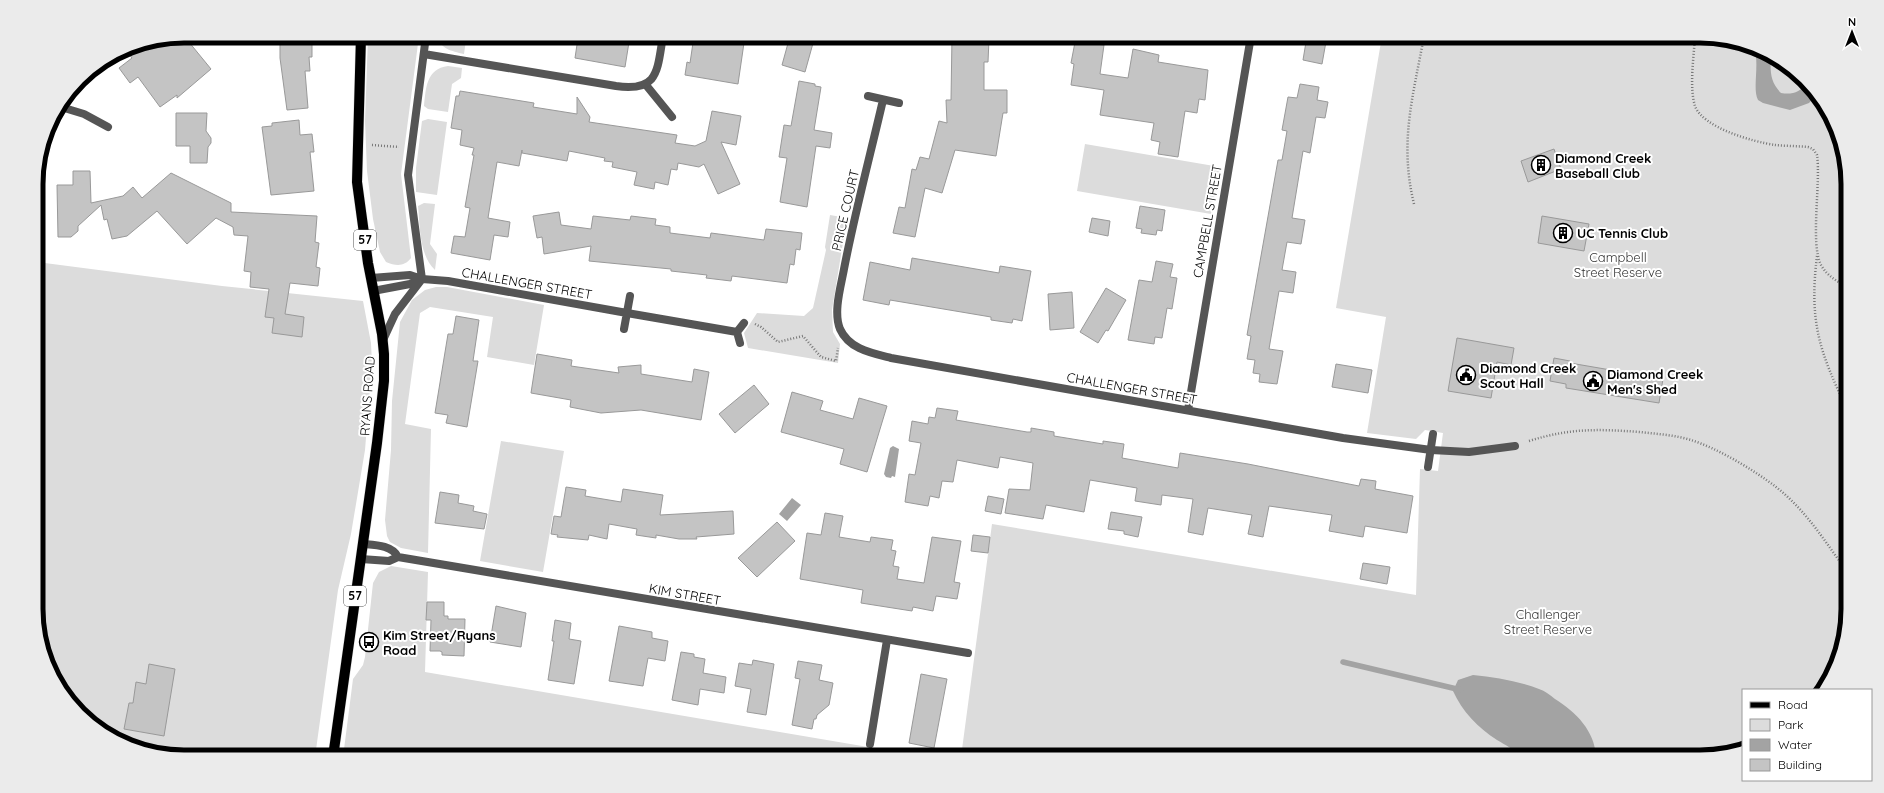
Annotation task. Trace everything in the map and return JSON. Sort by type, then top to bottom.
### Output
[{"type":"main road","name":"RYANS ROAD","points":[[334,750],[363,544],[382,397],[384,365],[383,342],[373,291],[357,182],[356,145],[361,43]]},
{"type":"street","points":[[383,342],[395,314],[422,279],[408,175],[425,43]]},
{"type":"street","points":[[424,54],[629,88],[646,85],[652,79],[656,72],[662,43]]},
{"type":"street","name":"CAMPBELL STREET","points":[[1188,410],[1250,43]]},
{"type":"street","points":[[646,85],[672,117]]},
{"type":"street","points":[[868,96],[899,103]]},
{"type":"street","name":"PRICE COURT","points":[[839,328],[838,306],[850,236],[883,100]]},
{"type":"street","points":[[66,108],[84,114],[108,127]]},
{"type":"street","name":"CHALLENGER STREET","points":[[371,278],[410,275],[422,279],[448,281],[737,332]]},
{"type":"street","name":"CHALLENGER STREET","points":[[373,291],[410,284],[422,279]]},
{"type":"street","points":[[624,329],[630,296]]},
{"type":"street","points":[[740,343],[737,332],[744,323]]},
{"type":"street","name":"CHALLENGER STREET","points":[[839,328],[852,345],[875,354],[1344,438],[1431,450],[1468,452],[1515,446]]},
{"type":"street","points":[[1428,467],[1433,434]]},
{"type":"street","name":"KIM STREET","points":[[363,544],[381,546],[392,550],[398,557]]},
{"type":"street","name":"KIM STREET","points":[[361,559],[390,561],[398,557],[968,653]]},
{"type":"street","points":[[870,744],[887,640]]},
{"type":"path","points":[[1414,204],[1407,161],[1407,133],[1423,43]]},
{"type":"path","points":[[1695,43],[1694,96],[1695,106],[1702,117],[1719,127],[1750,139],[1776,145],[1808,147],[1818,155],[1818,251],[1814,284],[1817,331],[1824,356],[1841,395]]},
{"type":"path","points":[[356,145],[380,145],[411,148]]},
{"type":"path","points":[[1818,251],[1822,266],[1826,272],[1841,283]]},
{"type":"path","points":[[759,325],[778,342],[803,336],[824,359],[836,361],[838,348]]},
{"type":"path","points":[[1529,442],[1568,431],[1596,430],[1670,436],[1700,443],[1725,456],[1776,487],[1810,521],[1841,563]]},
{"type":"green space","points":[[368,43],[418,43],[401,174],[411,258],[406,263],[400,265],[386,262],[380,252],[373,219],[367,171],[365,121]]},
{"type":"green space","points":[[440,43],[466,43],[464,54],[444,47]]},
{"type":"green space","points":[[1381,43],[1709,43],[1736,48],[1754,54],[1786,72],[1800,84],[1812,98],[1822,114],[1830,130],[1836,148],[1841,175],[1841,618],[1836,645],[1830,663],[1816,689],[1742,689],[1742,743],[1709,750],[962,750],[992,524],[1416,595],[1420,469],[1438,471],[1443,433],[1425,430],[1416,439],[1367,433],[1386,317],[1336,308]]},
{"type":"green space","points":[[448,66],[462,68],[461,78],[452,84],[448,112],[428,109],[424,106],[428,80],[435,71]]},
{"type":"green space","points":[[428,119],[447,122],[437,195],[416,192],[416,168],[422,121]]},
{"type":"green space","points":[[1085,144],[1220,167],[1211,214],[1077,191]]},
{"type":"green space","points":[[424,203],[435,204],[430,244],[437,254],[435,270],[426,256],[421,240],[418,206]]},
{"type":"green space","points":[[830,215],[847,218],[832,310],[833,332],[840,344],[838,363],[748,348],[744,333],[757,313],[804,316],[813,308],[826,250],[825,247]]},
{"type":"green space","points":[[43,263],[222,286],[363,301],[371,343],[372,364],[365,450],[351,534],[338,590],[316,750],[166,749],[130,739],[98,721],[84,709],[72,695],[54,663],[48,645],[43,618]]},
{"type":"green space","points":[[436,287],[447,287],[544,305],[534,365],[487,357],[493,317],[430,307],[420,313],[405,424],[431,429],[428,553],[401,548],[390,542],[387,536],[385,520],[391,450],[392,401],[400,322],[412,300],[425,290]]},
{"type":"green space","points":[[501,441],[564,451],[543,572],[480,561]]},
{"type":"green space","points":[[391,566],[428,572],[425,672],[886,750],[344,750],[353,679],[363,665],[365,657],[373,583],[379,572]]},
{"type":"water","points":[[1756,55],[1771,63],[1773,80],[1777,89],[1781,93],[1789,94],[1799,91],[1803,88],[1813,99],[1809,103],[1790,110],[1763,103],[1758,100],[1756,95]]},
{"type":"water","points":[[893,446],[899,449],[895,477],[892,476],[891,478],[886,477],[884,474],[890,448]]},
{"type":"water","points":[[792,498],[801,505],[787,521],[779,514]]},
{"type":"water","points":[[1473,675],[1498,678],[1531,686],[1547,693],[1570,710],[1583,723],[1592,739],[1595,750],[1514,750],[1490,735],[1466,712],[1453,691],[1458,680]]},
{"type":"building","points":[[190,43],[211,69],[177,98],[177,95],[160,107],[138,77],[130,83],[119,68],[132,58],[129,54],[148,48],[166,44]]},
{"type":"building","points":[[280,43],[312,43],[312,57],[309,57],[310,71],[305,71],[308,108],[287,110],[280,58]]},
{"type":"building","points":[[577,43],[629,43],[625,67],[575,58]]},
{"type":"building","points":[[693,43],[744,43],[738,84],[685,75],[687,62],[690,63]]},
{"type":"building","points":[[788,43],[813,43],[805,72],[782,65]]},
{"type":"building","points":[[952,43],[989,43],[988,62],[984,62],[984,90],[1007,90],[1007,113],[1003,113],[996,156],[955,150],[942,193],[925,188],[915,237],[893,233],[899,207],[905,208],[912,169],[916,170],[920,157],[929,159],[939,121],[947,123],[946,100],[951,100]]},
{"type":"building","points":[[1075,43],[1096,43],[1104,45],[1100,74],[1128,78],[1133,49],[1159,55],[1158,62],[1208,70],[1205,100],[1199,99],[1197,113],[1185,111],[1178,157],[1158,154],[1160,142],[1151,140],[1154,123],[1100,115],[1104,90],[1071,85],[1074,64],[1071,63]]},
{"type":"building","points":[[1306,43],[1326,43],[1322,64],[1303,60]]},
{"type":"building","points":[[799,81],[815,84],[815,86],[821,87],[814,130],[832,133],[830,148],[816,146],[807,207],[780,202],[787,158],[779,157],[784,125],[791,126]]},
{"type":"building","points":[[1300,84],[1319,87],[1317,100],[1328,102],[1325,118],[1316,117],[1310,153],[1303,151],[1292,218],[1305,220],[1301,244],[1287,242],[1282,270],[1296,272],[1293,293],[1279,291],[1269,349],[1283,351],[1277,384],[1259,382],[1260,374],[1253,373],[1255,360],[1247,359],[1251,336],[1247,335],[1278,160],[1282,160],[1287,131],[1282,130],[1288,97],[1297,98]]},
{"type":"building","points":[[460,91],[534,103],[533,107],[577,114],[577,97],[590,117],[589,122],[677,135],[675,143],[695,146],[706,141],[712,111],[741,116],[736,145],[721,142],[740,184],[718,194],[704,164],[699,167],[678,163],[677,170],[671,169],[668,185],[655,182],[654,189],[634,185],[637,172],[612,167],[613,162],[604,161],[605,158],[569,151],[567,161],[522,153],[522,150],[519,166],[497,162],[488,218],[510,222],[508,237],[494,235],[490,260],[451,253],[454,236],[465,237],[470,208],[465,207],[474,155],[472,155],[474,148],[460,145],[462,130],[451,128],[456,96],[459,96]]},
{"type":"building","points":[[176,113],[207,113],[206,131],[211,138],[211,143],[208,147],[207,163],[190,163],[190,146],[176,146]]},
{"type":"building","points":[[299,120],[300,135],[312,134],[314,152],[310,152],[314,191],[271,195],[262,127],[272,126],[272,123]]},
{"type":"building","name":"Diamond Creek Baseball Club","points":[[1554,149],[1561,169],[1528,182],[1521,161]]},
{"type":"building","points":[[73,171],[90,171],[91,203],[123,196],[133,187],[142,198],[171,173],[231,203],[231,212],[317,216],[315,242],[319,243],[316,267],[320,268],[318,286],[290,283],[285,314],[304,317],[302,337],[272,333],[274,318],[265,317],[269,289],[250,287],[251,272],[244,271],[248,236],[234,235],[233,227],[216,218],[187,244],[157,211],[127,236],[112,239],[107,219],[104,220],[101,205],[78,226],[78,231],[71,237],[58,237],[57,185],[73,185]]},
{"type":"building","points":[[1140,206],[1165,210],[1162,231],[1157,230],[1156,235],[1141,233],[1142,229],[1136,228]]},
{"type":"building","points":[[559,212],[561,225],[591,229],[593,216],[630,220],[631,216],[656,219],[655,225],[670,227],[670,233],[710,238],[711,233],[764,240],[766,229],[802,233],[800,250],[796,249],[794,265],[790,264],[787,283],[732,276],[731,281],[706,278],[707,275],[671,271],[671,269],[589,261],[591,246],[544,254],[542,237],[537,238],[533,216]]},
{"type":"building","name":"UC Tennis Club","points":[[1542,216],[1589,224],[1584,251],[1538,243]]},
{"type":"building","points":[[1092,218],[1110,221],[1108,236],[1089,232]]},
{"type":"building","points":[[912,258],[999,273],[1000,266],[1031,271],[1022,321],[1013,319],[1012,323],[991,320],[991,317],[890,300],[889,305],[863,300],[870,262],[910,270]]},
{"type":"building","points":[[1156,261],[1173,264],[1170,277],[1177,278],[1172,309],[1167,308],[1162,338],[1155,337],[1154,344],[1128,340],[1139,280],[1152,282]]},
{"type":"building","points":[[1106,288],[1126,300],[1108,331],[1106,330],[1098,343],[1080,332]]},
{"type":"building","points":[[1072,292],[1074,328],[1050,330],[1048,294]]},
{"type":"building","points":[[456,316],[479,320],[473,361],[478,361],[467,427],[446,423],[448,415],[435,413],[448,334],[453,334]]},
{"type":"building","name":"Diamond Creek Scout Hall","points":[[1457,338],[1514,348],[1511,365],[1497,362],[1491,398],[1448,391]]},
{"type":"building","points":[[537,354],[572,360],[571,366],[619,373],[618,367],[641,365],[641,374],[692,382],[694,369],[709,372],[701,420],[641,410],[601,413],[570,407],[571,400],[531,393]]},
{"type":"building","points":[[1554,358],[1570,361],[1570,363],[1663,379],[1659,403],[1566,388],[1566,384],[1550,381]]},
{"type":"building","points":[[1336,364],[1372,370],[1368,393],[1332,387]]},
{"type":"building","points":[[754,385],[769,404],[735,433],[719,414]]},
{"type":"building","points":[[792,392],[823,401],[820,410],[853,419],[859,398],[887,406],[867,472],[840,464],[844,449],[781,432]]},
{"type":"building","points":[[937,408],[958,411],[956,420],[1027,432],[1031,432],[1031,428],[1054,432],[1054,436],[1103,444],[1103,441],[1124,444],[1122,458],[1178,468],[1180,453],[1248,464],[1359,486],[1361,479],[1376,481],[1375,489],[1413,496],[1407,533],[1365,526],[1363,537],[1329,531],[1332,515],[1269,506],[1263,537],[1248,534],[1252,515],[1208,508],[1203,535],[1188,532],[1193,499],[1162,495],[1161,505],[1135,501],[1137,488],[1090,480],[1084,512],[1046,505],[1043,519],[1005,513],[1009,489],[1030,490],[1033,463],[1000,457],[998,468],[957,460],[953,482],[942,481],[939,498],[930,496],[928,506],[905,502],[909,474],[915,475],[921,443],[909,441],[912,421],[928,424],[929,417],[935,418]]},
{"type":"building","points":[[566,487],[586,490],[585,496],[621,502],[623,489],[663,495],[660,515],[733,511],[734,534],[696,537],[697,539],[679,539],[656,535],[656,538],[636,535],[637,529],[609,524],[607,539],[589,535],[588,540],[557,537],[558,535],[551,534],[554,516],[561,517]]},
{"type":"building","points":[[440,492],[459,495],[458,503],[474,506],[473,511],[487,514],[484,529],[435,523]]},
{"type":"building","points":[[988,496],[1004,499],[1001,514],[985,511]]},
{"type":"building","points":[[1111,512],[1142,517],[1138,537],[1124,534],[1124,531],[1108,529]]},
{"type":"building","points":[[825,513],[843,516],[839,537],[870,542],[871,537],[893,540],[891,550],[896,551],[893,566],[899,567],[897,579],[924,583],[932,537],[961,541],[954,582],[960,583],[957,599],[936,596],[933,611],[913,607],[912,611],[861,603],[863,590],[800,579],[807,533],[821,535]]},
{"type":"building","points":[[777,522],[795,541],[757,577],[738,558]]},
{"type":"building","points":[[973,535],[990,537],[988,553],[971,551]]},
{"type":"building","points":[[1363,563],[1390,567],[1387,584],[1360,579]]},
{"type":"building","points":[[427,602],[444,602],[444,616],[448,616],[448,619],[465,619],[464,656],[442,655],[442,652],[440,651],[430,651],[431,620],[426,620]]},
{"type":"building","points":[[496,606],[526,613],[521,647],[490,642]]},
{"type":"building","points":[[555,620],[571,623],[569,639],[581,641],[574,684],[548,680],[554,641],[552,641]]},
{"type":"building","points":[[619,626],[652,632],[652,638],[668,641],[665,661],[648,658],[643,686],[609,681]]},
{"type":"building","points":[[681,652],[694,654],[694,657],[705,659],[703,673],[726,677],[724,693],[700,689],[698,705],[672,700]]},
{"type":"building","points":[[753,660],[774,664],[766,715],[747,712],[751,689],[735,686],[739,663],[752,665]]},
{"type":"building","points":[[798,661],[822,665],[819,680],[833,683],[829,705],[817,715],[816,719],[814,719],[812,729],[792,725],[800,679],[795,678]]},
{"type":"building","points":[[149,664],[175,669],[164,736],[124,729],[129,703],[133,703],[136,682],[146,684]]},
{"type":"building","points":[[921,674],[947,679],[934,748],[909,743]]},
{"type":"waterway","points":[[1343,662],[1461,690]]},
{"type":"place","name":"Diamond Creek Baseball Club","points":[[1541,165]]},
{"type":"place","name":"UC Tennis Club","points":[[1563,233]]},
{"type":"place","name":"Diamond Creek Scout Hall","points":[[1466,375]]},
{"type":"place","name":"Diamond Creek Men's Shed","points":[[1593,381]]},
{"type":"place","name":"Kim Street/Ryans Road","points":[[369,642]]},
{"type":"park label","name":"Campbell Street Reserve","points":[[1618,264]]},
{"type":"park label","name":"Challenger Street Reserve","points":[[1548,622]]}]
